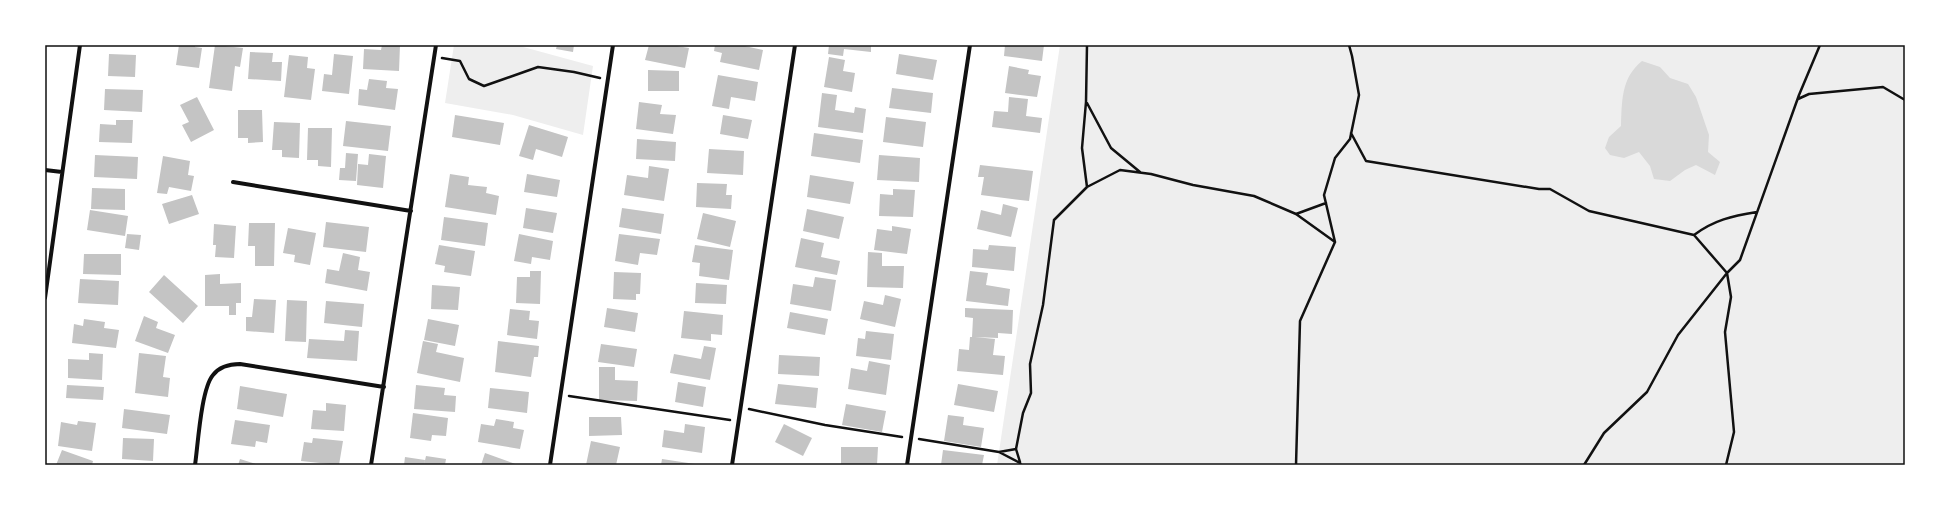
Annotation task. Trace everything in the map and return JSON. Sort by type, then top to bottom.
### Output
[{"type":"street","points":[[45,298],[80,45]]},
{"type":"street","points":[[371,465],[436,45]]},
{"type":"street","points":[[550,465],[612,45]]},
{"type":"street","points":[[732,465],[795,45]]},
{"type":"street","points":[[907,465],[970,45]]},
{"type":"street","points":[[45,170],[62,172]]},
{"type":"street","points":[[233,182],[411,211]]},
{"type":"street","points":[[195,465],[206,390],[212,375],[223,367],[231,364],[240,364],[384,387]]},
{"type":"path","points":[[1087,45],[1086,102],[1082,148],[1087,187]]},
{"type":"path","points":[[1296,465],[1300,321],[1335,242],[1324,195],[1335,158],[1350,139],[1359,95],[1352,56],[1348,45]]},
{"type":"path","points":[[1584,465],[1604,433],[1647,392],[1678,335],[1727,273],[1740,260],[1798,99],[1820,45]]},
{"type":"path","points":[[434,57],[460,61],[469,79],[484,86],[538,67],[574,72],[607,80]]},
{"type":"path","points":[[1798,99],[1809,94],[1883,87],[1905,100]]},
{"type":"path","points":[[1086,102],[1111,148],[1140,172]]},
{"type":"path","points":[[1351,133],[1366,161],[1540,189],[1550,189],[1589,211],[1694,235],[1727,273],[1731,297],[1725,332],[1734,432],[1726,465]]},
{"type":"path","points":[[1020,464],[1016,449],[1023,413],[1031,393],[1030,364],[1043,305],[1054,220],[1087,187],[1120,170],[1140,172],[1254,196],[1296,214],[1335,242]]},
{"type":"path","points":[[1296,214],[1326,202]]},
{"type":"path","points":[[1694,235],[1708,224],[1733,216],[1757,212]]},
{"type":"path","points":[[560,395],[738,422]]},
{"type":"path","points":[[740,408],[826,425],[999,452],[1016,449]]},
{"type":"path","points":[[999,452],[1020,464]]},
{"type":"shaded area","points":[[454,45],[516,45],[593,66],[583,135],[513,115],[445,103]]},
{"type":"shaded area","points":[[1060,45],[1905,45],[1905,465],[997,465]]},
{"type":"shaded area","points":[[1642,61],[1660,67],[1670,78],[1688,84],[1696,97],[1709,135],[1708,152],[1720,162],[1715,175],[1696,165],[1685,170],[1670,181],[1654,179],[1650,166],[1639,152],[1624,158],[1610,155],[1605,148],[1609,137],[1621,126],[1626,82],[1635,68]]},
{"type":"building","points":[[179,45],[195,45],[195,47],[202,48],[199,68],[176,65]]},
{"type":"building","points":[[215,45],[243,48],[240,67],[235,66],[232,91],[209,88]]},
{"type":"building","points":[[382,45],[400,45],[399,71],[363,69],[364,49],[381,50]]},
{"type":"building","points":[[557,45],[574,45],[573,52],[556,49]]},
{"type":"building","points":[[649,45],[671,45],[689,48],[685,68],[645,60]]},
{"type":"building","points":[[715,45],[740,45],[763,50],[759,70],[720,62],[722,53],[714,51]]},
{"type":"building","points":[[829,45],[871,45],[871,52],[844,49],[843,56],[828,54]]},
{"type":"building","points":[[1005,45],[1044,45],[1042,61],[1004,56]]},
{"type":"building","points":[[250,52],[273,53],[272,62],[282,62],[281,81],[248,79]]},
{"type":"building","points":[[109,54],[136,55],[135,77],[108,76]]},
{"type":"building","points":[[334,54],[353,56],[349,94],[322,91],[324,74],[332,75]]},
{"type":"building","points":[[899,54],[937,60],[933,80],[896,74]]},
{"type":"building","points":[[289,55],[308,57],[307,68],[315,69],[311,100],[284,97]]},
{"type":"building","points":[[829,57],[845,60],[843,71],[855,73],[852,92],[824,87]]},
{"type":"building","points":[[1009,66],[1029,70],[1028,74],[1041,76],[1037,97],[1005,93]]},
{"type":"building","points":[[648,70],[679,71],[679,91],[648,91]]},
{"type":"building","points":[[718,75],[758,82],[755,101],[731,97],[729,109],[712,106]]},
{"type":"building","points":[[369,79],[387,81],[386,88],[398,89],[395,110],[358,105],[359,89],[367,90]]},
{"type":"building","points":[[892,88],[933,93],[931,113],[889,108]]},
{"type":"building","points":[[105,89],[143,90],[142,112],[104,110]]},
{"type":"building","points":[[822,93],[837,95],[835,110],[854,113],[855,107],[866,109],[863,133],[818,127]]},
{"type":"building","points":[[197,97],[214,130],[191,142],[182,125],[189,122],[180,105]]},
{"type":"building","points":[[1009,97],[1028,99],[1026,116],[1042,118],[1040,133],[992,127],[994,111],[1008,112]]},
{"type":"building","points":[[639,102],[662,105],[660,114],[676,115],[673,134],[636,129]]},
{"type":"building","points":[[238,110],[262,110],[263,142],[248,143],[248,138],[238,138]]},
{"type":"building","points":[[455,115],[504,123],[500,145],[452,137]]},
{"type":"building","points":[[723,115],[752,120],[748,139],[720,134]]},
{"type":"building","points":[[886,117],[926,122],[923,147],[883,142]]},
{"type":"building","points":[[116,120],[133,120],[132,143],[99,142],[100,124],[116,125]]},
{"type":"building","points":[[346,121],[391,126],[388,151],[343,146]]},
{"type":"building","points":[[274,122],[300,123],[299,158],[282,157],[282,150],[272,150]]},
{"type":"building","points":[[529,125],[568,137],[562,157],[536,149],[533,160],[519,156]]},
{"type":"building","points":[[308,128],[332,128],[331,167],[318,166],[318,160],[307,160]]},
{"type":"building","points":[[814,133],[863,140],[860,163],[811,156]]},
{"type":"building","points":[[637,139],[676,142],[675,161],[636,159]]},
{"type":"building","points":[[709,149],[744,151],[743,175],[707,173]]},
{"type":"building","points":[[346,153],[358,154],[356,181],[339,180],[340,168],[345,168]]},
{"type":"building","points":[[369,154],[386,156],[383,188],[357,185],[358,164],[368,165]]},
{"type":"building","points":[[95,155],[138,157],[137,179],[94,177]]},
{"type":"building","points":[[879,155],[920,158],[919,182],[877,180]]},
{"type":"building","points":[[163,156],[190,161],[188,175],[194,176],[191,191],[169,187],[167,194],[157,193]]},
{"type":"building","points":[[980,165],[1033,171],[1029,201],[981,195],[984,177],[978,177]]},
{"type":"building","points":[[649,166],[669,169],[664,201],[624,195],[627,175],[648,178]]},
{"type":"building","points":[[450,174],[469,177],[468,185],[487,187],[486,193],[499,196],[496,215],[445,207]]},
{"type":"building","points":[[527,174],[560,180],[557,197],[524,192]]},
{"type":"building","points":[[810,175],[854,182],[850,204],[807,197]]},
{"type":"building","points":[[697,183],[727,184],[726,195],[732,195],[731,209],[696,207]]},
{"type":"building","points":[[92,188],[125,189],[125,210],[91,209]]},
{"type":"building","points":[[893,189],[915,190],[913,217],[879,216],[880,194],[893,195]]},
{"type":"building","points":[[192,195],[199,214],[169,224],[162,204]]},
{"type":"building","points":[[1003,204],[1018,208],[1011,237],[977,229],[981,210],[1001,215]]},
{"type":"building","points":[[526,208],[557,213],[553,233],[523,228]]},
{"type":"building","points":[[622,208],[664,214],[661,234],[619,227]]},
{"type":"building","points":[[807,209],[844,217],[839,239],[803,231]]},
{"type":"building","points":[[90,210],[128,216],[125,236],[87,230]]},
{"type":"building","points":[[703,213],[736,221],[730,247],[697,239]]},
{"type":"building","points":[[444,217],[488,223],[485,246],[441,240]]},
{"type":"building","points":[[326,222],[369,227],[366,252],[323,247]]},
{"type":"building","points":[[249,223],[275,223],[274,266],[255,266],[255,246],[248,246]]},
{"type":"building","points":[[214,224],[236,226],[234,258],[215,257],[216,245],[213,245]]},
{"type":"building","points":[[892,226],[911,229],[907,254],[874,250],[877,229],[892,231]]},
{"type":"building","points":[[288,228],[316,233],[310,265],[294,262],[295,255],[283,253]]},
{"type":"building","points":[[127,234],[141,235],[139,250],[125,248]]},
{"type":"building","points":[[519,234],[553,241],[550,260],[532,257],[531,264],[514,261]]},
{"type":"building","points":[[619,234],[660,239],[657,255],[640,253],[638,265],[615,261]]},
{"type":"building","points":[[801,238],[824,243],[821,257],[840,261],[837,275],[795,267]]},
{"type":"building","points":[[439,245],[475,251],[471,276],[444,272],[445,266],[435,264]]},
{"type":"building","points":[[695,245],[733,250],[729,280],[699,276],[700,263],[692,262]]},
{"type":"building","points":[[989,245],[1016,247],[1014,271],[972,267],[973,249],[988,250]]},
{"type":"building","points":[[868,252],[882,253],[882,266],[904,266],[903,288],[867,287]]},
{"type":"building","points":[[343,253],[360,257],[358,270],[370,272],[367,291],[325,283],[327,269],[339,271]]},
{"type":"building","points":[[84,254],[121,254],[121,275],[83,274]]},
{"type":"building","points":[[530,271],[541,271],[540,304],[516,303],[517,277],[530,277]]},
{"type":"building","points":[[970,271],[988,273],[986,285],[1010,289],[1008,306],[966,301]]},
{"type":"building","points":[[614,272],[641,273],[640,294],[636,294],[636,300],[613,299]]},
{"type":"building","points":[[220,274],[220,284],[241,283],[241,303],[236,303],[236,315],[229,315],[229,306],[205,306],[205,275]]},
{"type":"building","points":[[164,275],[198,306],[183,323],[149,292]]},
{"type":"building","points":[[815,277],[836,280],[831,311],[790,304],[793,284],[813,287]]},
{"type":"building","points":[[80,279],[119,281],[118,305],[78,303]]},
{"type":"building","points":[[696,283],[727,285],[726,304],[695,303]]},
{"type":"building","points":[[432,285],[460,287],[458,310],[431,309]]},
{"type":"building","points":[[885,295],[901,299],[895,327],[860,319],[864,301],[883,305]]},
{"type":"building","points":[[254,299],[276,300],[274,333],[246,331],[246,317],[252,317]]},
{"type":"building","points":[[287,300],[307,301],[306,342],[285,341]]},
{"type":"building","points":[[326,301],[364,304],[362,327],[324,323]]},
{"type":"building","points":[[607,308],[638,313],[635,332],[604,327]]},
{"type":"building","points":[[965,308],[1013,310],[1012,334],[998,333],[998,338],[975,337],[995,339],[993,355],[1005,356],[1003,375],[957,371],[959,349],[969,350],[970,337],[972,337],[973,318],[965,317]]},
{"type":"building","points":[[510,309],[530,311],[529,320],[539,321],[537,339],[507,335]]},
{"type":"building","points":[[684,311],[723,315],[722,335],[711,334],[711,341],[681,338]]},
{"type":"building","points":[[790,312],[828,319],[825,335],[787,328]]},
{"type":"building","points":[[144,316],[158,322],[156,328],[175,335],[168,353],[135,341]]},
{"type":"building","points":[[84,319],[105,322],[104,328],[119,330],[116,348],[72,343],[74,324],[83,326]]},
{"type":"building","points":[[428,319],[459,325],[455,346],[424,340]]},
{"type":"building","points":[[345,330],[359,331],[357,361],[307,358],[309,339],[344,341]]},
{"type":"building","points":[[866,331],[894,334],[891,360],[856,356],[858,338],[865,339]]},
{"type":"building","points":[[423,341],[438,344],[436,352],[464,358],[460,382],[417,373]]},
{"type":"building","points":[[498,341],[539,346],[538,357],[534,357],[531,377],[495,372]]},
{"type":"building","points":[[601,344],[637,349],[634,367],[598,362]]},
{"type":"building","points":[[704,346],[716,348],[710,380],[670,373],[674,354],[701,359]]},
{"type":"building","points":[[89,353],[103,354],[102,380],[68,378],[68,359],[89,360]]},
{"type":"building","points":[[139,353],[166,356],[163,377],[170,378],[168,397],[135,393]]},
{"type":"building","points":[[779,355],[820,357],[819,376],[778,374]]},
{"type":"building","points":[[869,361],[890,365],[886,395],[848,389],[851,368],[867,371]]},
{"type":"building","points":[[599,367],[615,367],[615,380],[638,381],[637,401],[599,400]]},
{"type":"building","points":[[678,382],[706,387],[703,407],[675,402]]},
{"type":"building","points":[[778,384],[818,388],[816,408],[775,404]]},
{"type":"building","points":[[958,384],[998,391],[994,412],[954,405]]},
{"type":"building","points":[[67,385],[104,387],[103,400],[66,398]]},
{"type":"building","points":[[416,385],[445,388],[444,395],[456,396],[455,412],[414,409]]},
{"type":"building","points":[[240,386],[287,394],[283,417],[237,409]]},
{"type":"building","points":[[490,388],[529,392],[527,413],[488,408]]},
{"type":"building","points":[[326,403],[346,405],[344,431],[311,429],[313,410],[326,411]]},
{"type":"building","points":[[846,404],[886,411],[882,432],[842,425]]},
{"type":"building","points":[[124,409],[170,415],[167,434],[122,428]]},
{"type":"building","points":[[413,413],[448,418],[446,436],[432,435],[431,441],[410,438]]},
{"type":"building","points":[[948,415],[964,417],[963,425],[984,428],[981,447],[944,441]]},
{"type":"building","points":[[589,417],[621,417],[622,435],[589,436]]},
{"type":"building","points":[[496,419],[514,422],[513,428],[524,430],[520,449],[478,442],[481,424],[494,426]]},
{"type":"building","points":[[235,420],[270,425],[267,443],[256,441],[255,447],[231,444]]},
{"type":"building","points":[[78,421],[96,423],[92,451],[58,446],[61,422],[77,425]]},
{"type":"building","points":[[685,424],[705,427],[702,453],[662,447],[664,430],[684,433]]},
{"type":"building","points":[[784,424],[812,438],[803,456],[775,442]]},
{"type":"building","points":[[123,438],[154,439],[153,461],[122,459]]},
{"type":"building","points":[[313,438],[343,441],[339,465],[301,461],[304,442],[312,443]]},
{"type":"building","points":[[591,441],[620,447],[616,465],[586,465]]},
{"type":"building","points":[[841,447],[878,447],[877,465],[841,465]]},
{"type":"building","points":[[62,450],[93,461],[92,465],[56,465]]},
{"type":"building","points":[[943,450],[984,455],[982,465],[941,465]]},
{"type":"building","points":[[485,453],[518,465],[481,465]]},
{"type":"building","points":[[426,456],[446,459],[445,465],[424,465]]},
{"type":"building","points":[[405,457],[425,460],[424,465],[404,465]]},
{"type":"building","points":[[240,459],[259,465],[238,465]]},
{"type":"building","points":[[662,459],[695,464],[695,465],[661,465]]}]
